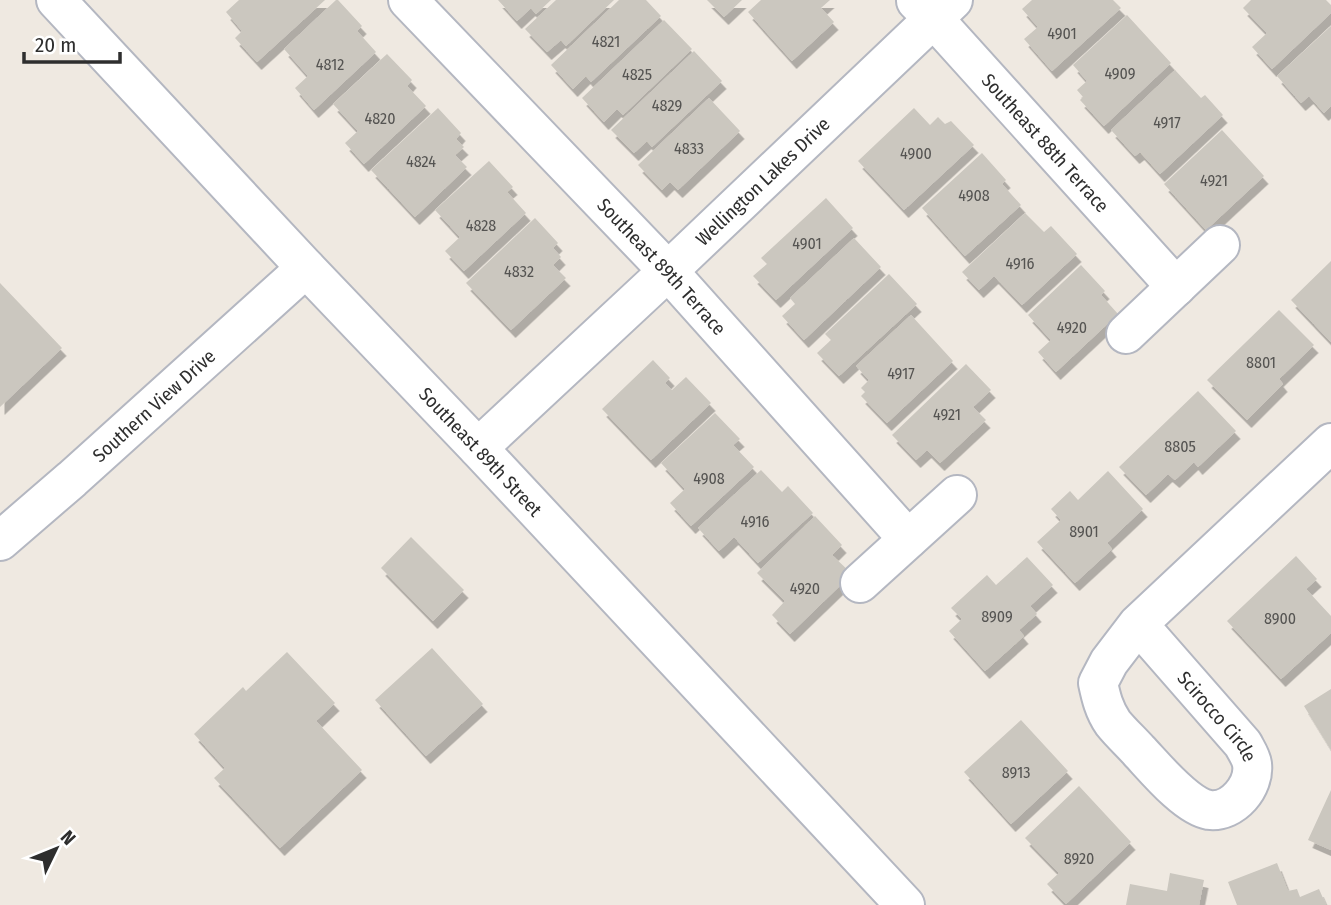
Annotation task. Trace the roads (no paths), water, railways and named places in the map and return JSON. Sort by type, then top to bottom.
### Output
[{"type":"street","name":"Southeast 89th Street","points":[[56,0],[905,905]]},
{"type":"street","name":"Southeast 89th Terrace","points":[[408,0],[668,271],[908,539]]},
{"type":"street","name":"Wellington Lakes Drive","points":[[478,448],[668,271],[934,6]]},
{"type":"street","name":"Southeast 88th Terrace","points":[[934,6],[1176,287]]},
{"type":"street","points":[[1126,334],[1220,245]]},
{"type":"street","name":"Southern View Drive","points":[[0,541],[306,268]]},
{"type":"street","name":"Scirocco Circle","points":[[1138,624],[1243,744],[1252,762],[1252,777],[1248,788],[1226,807],[1210,810],[1176,790],[1113,722],[1102,702],[1098,682],[1109,662],[1138,624],[1331,443]]},
{"type":"street","points":[[860,583],[957,495]]}]
